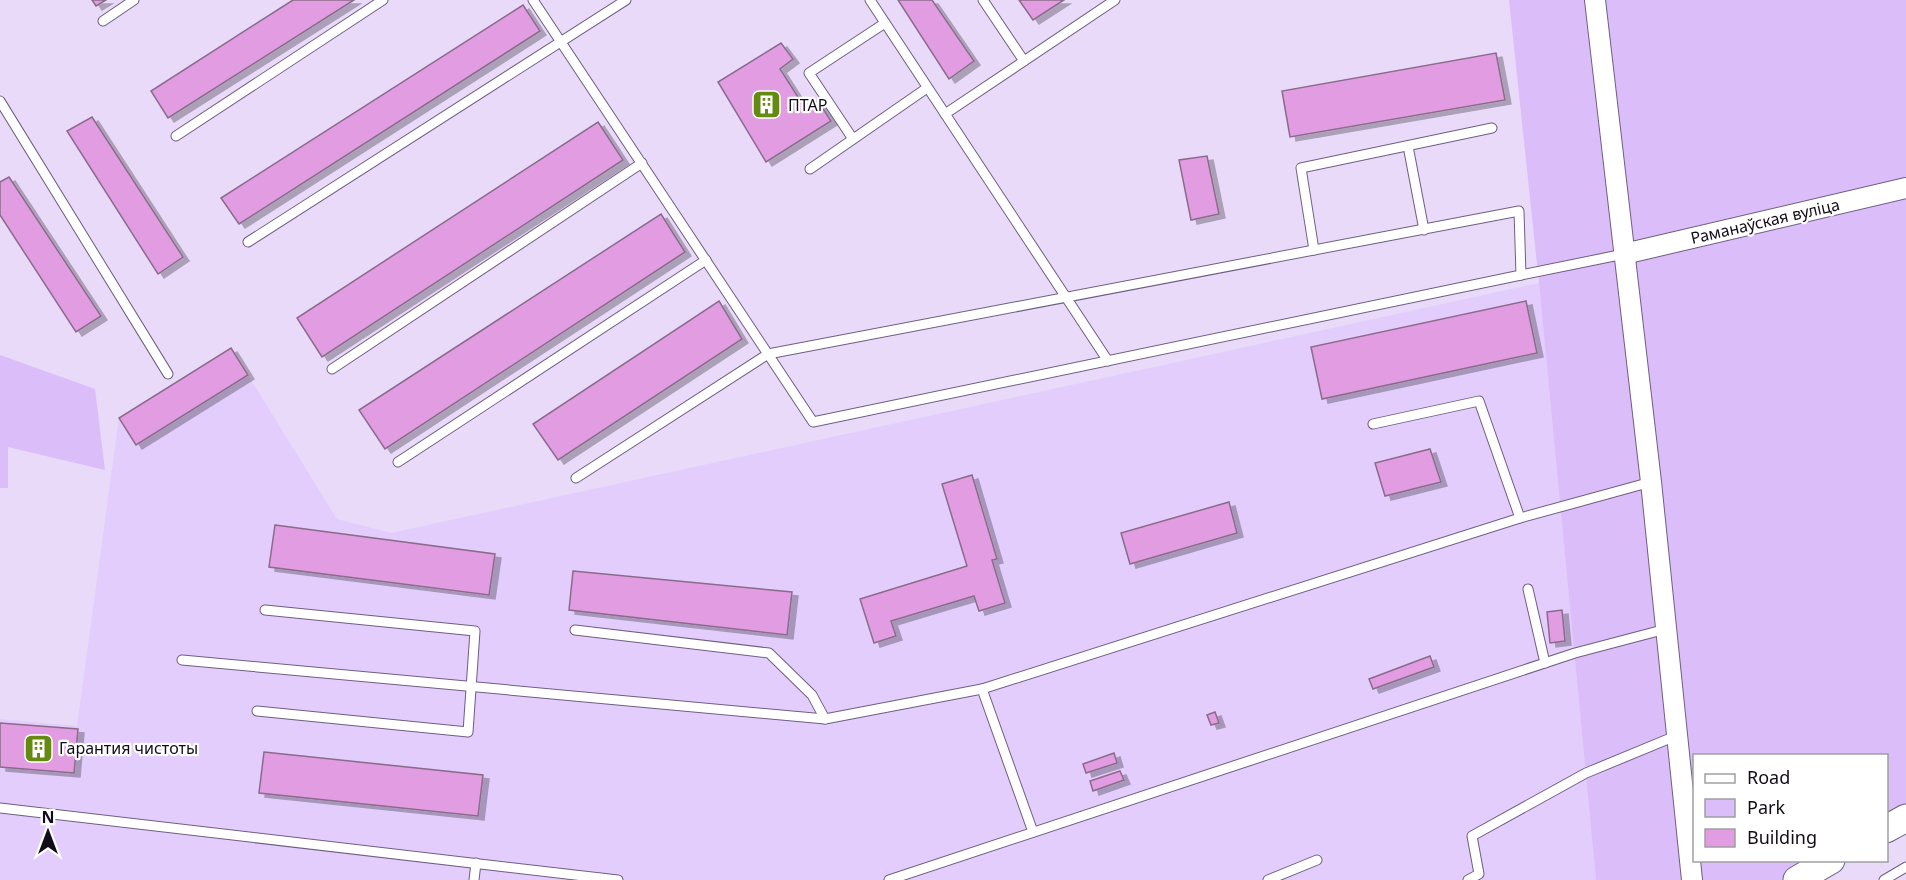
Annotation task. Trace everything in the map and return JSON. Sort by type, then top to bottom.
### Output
[{"type":"main road","points":[[1888,828],[1906,818]]},
{"type":"main road","points":[[1797,880],[1829,862]]},
{"type":"street","points":[[1596,0],[1651,482],[1692,880]]},
{"type":"street","name":"Раманаўская вуліца","points":[[1624,254],[1906,188]]},
{"type":"lane","points":[[103,21],[134,0]]},
{"type":"lane","points":[[176,136],[383,0]]},
{"type":"lane","points":[[533,0],[813,422],[1624,254]]},
{"type":"lane","points":[[248,242],[626,0]]},
{"type":"lane","points":[[870,0],[1108,361]]},
{"type":"lane","points":[[983,0],[1024,61]]},
{"type":"lane","points":[[945,114],[1115,0]]},
{"type":"lane","points":[[853,139],[809,73],[885,23]]},
{"type":"lane","points":[[810,169],[927,88]]},
{"type":"lane","points":[[0,101],[168,374]]},
{"type":"lane","points":[[1314,250],[1301,168],[1492,128]]},
{"type":"lane","points":[[1408,146],[1424,230]]},
{"type":"lane","points":[[332,369],[642,164]]},
{"type":"lane","points":[[576,478],[768,354],[1519,211],[1521,275]]},
{"type":"lane","points":[[398,462],[706,260]]},
{"type":"lane","points":[[1373,424],[1479,400],[1520,518]]},
{"type":"lane","points":[[182,660],[825,719],[982,689],[1520,518],[1651,482]]},
{"type":"lane","points":[[1528,589],[1545,663]]},
{"type":"lane","points":[[256,711],[468,732],[475,631],[265,610]]},
{"type":"lane","points":[[890,880],[1545,663],[1666,629]]},
{"type":"lane","points":[[575,630],[769,653],[812,694],[825,719]]},
{"type":"lane","points":[[982,689],[1033,832]]},
{"type":"lane","points":[[1468,880],[1479,874],[1472,836],[1586,772],[1678,735]]},
{"type":"lane","points":[[0,808],[618,880]]},
{"type":"lane","points":[[1268,880],[1317,860]]},
{"type":"lane","points":[[474,880],[476,863]]},
{"type":"lane","points":[[1884,880],[1906,867]]},
{"type":"shaded area","points":[[1539,283],[1596,880],[0,880],[0,719],[77,726],[119,418],[136,445],[248,375],[337,519],[391,533]]},
{"type":"green space","points":[[1509,0],[1906,0],[1906,818],[1888,828],[1888,754],[1693,754],[1693,862],[1829,862],[1797,880],[1596,880],[1539,283]]},
{"type":"green space","points":[[0,355],[95,389],[105,470],[8,447],[8,488],[0,488]]},
{"type":"building","points":[[92,0],[106,0],[96,6]]},
{"type":"building","points":[[293,0],[354,0],[168,118],[151,91]]},
{"type":"building","points":[[898,0],[932,0],[974,61],[949,79]]},
{"type":"building","points":[[1019,0],[1064,0],[1033,20]]},
{"type":"building","points":[[523,5],[540,31],[239,224],[221,198]]},
{"type":"building","name":"ПТАР","points":[[781,43],[793,59],[780,69],[805,108],[818,101],[831,121],[766,162],[718,82]]},
{"type":"building","points":[[1496,53],[1505,100],[1290,137],[1282,91]]},
{"type":"building","points":[[92,117],[183,257],[158,274],[67,131]]},
{"type":"building","points":[[598,122],[623,160],[322,357],[297,318]]},
{"type":"building","points":[[1207,156],[1219,214],[1191,220],[1179,160]]},
{"type":"building","points":[[9,177],[101,316],[76,332],[0,215],[0,182]]},
{"type":"building","points":[[661,214],[685,252],[385,449],[359,410]]},
{"type":"building","points":[[719,301],[742,339],[558,460],[533,424]]},
{"type":"building","points":[[1526,301],[1537,353],[1322,399],[1311,347]]},
{"type":"building","points":[[231,348],[248,375],[136,445],[119,418]]},
{"type":"building","points":[[1430,449],[1441,482],[1385,496],[1375,463]]},
{"type":"building","points":[[972,475],[997,559],[992,560],[1005,603],[979,611],[974,596],[891,621],[896,636],[874,643],[860,599],[967,566],[942,484]]},
{"type":"building","points":[[1229,502],[1237,533],[1130,564],[1121,533]]},
{"type":"building","points":[[275,525],[495,554],[489,595],[269,567]]},
{"type":"building","points":[[573,571],[792,592],[787,635],[569,610]]},
{"type":"building","points":[[1562,610],[1565,641],[1550,643],[1547,612]]},
{"type":"building","points":[[1430,656],[1434,667],[1373,689],[1369,679]]},
{"type":"building","points":[[1215,712],[1219,723],[1211,725],[1207,715]]},
{"type":"building","name":"Гарантия чистоты","points":[[0,723],[78,729],[74,773],[0,767]]},
{"type":"building","points":[[264,752],[483,775],[478,816],[259,793]]},
{"type":"building","points":[[1114,753],[1117,763],[1086,773],[1083,764]]},
{"type":"building","points":[[1120,771],[1124,780],[1093,791],[1090,781]]},
{"type":"place","name":"ПТАР","points":[[767,105]]},
{"type":"place","name":"Гарантия чистоты","points":[[38,748]]}]
